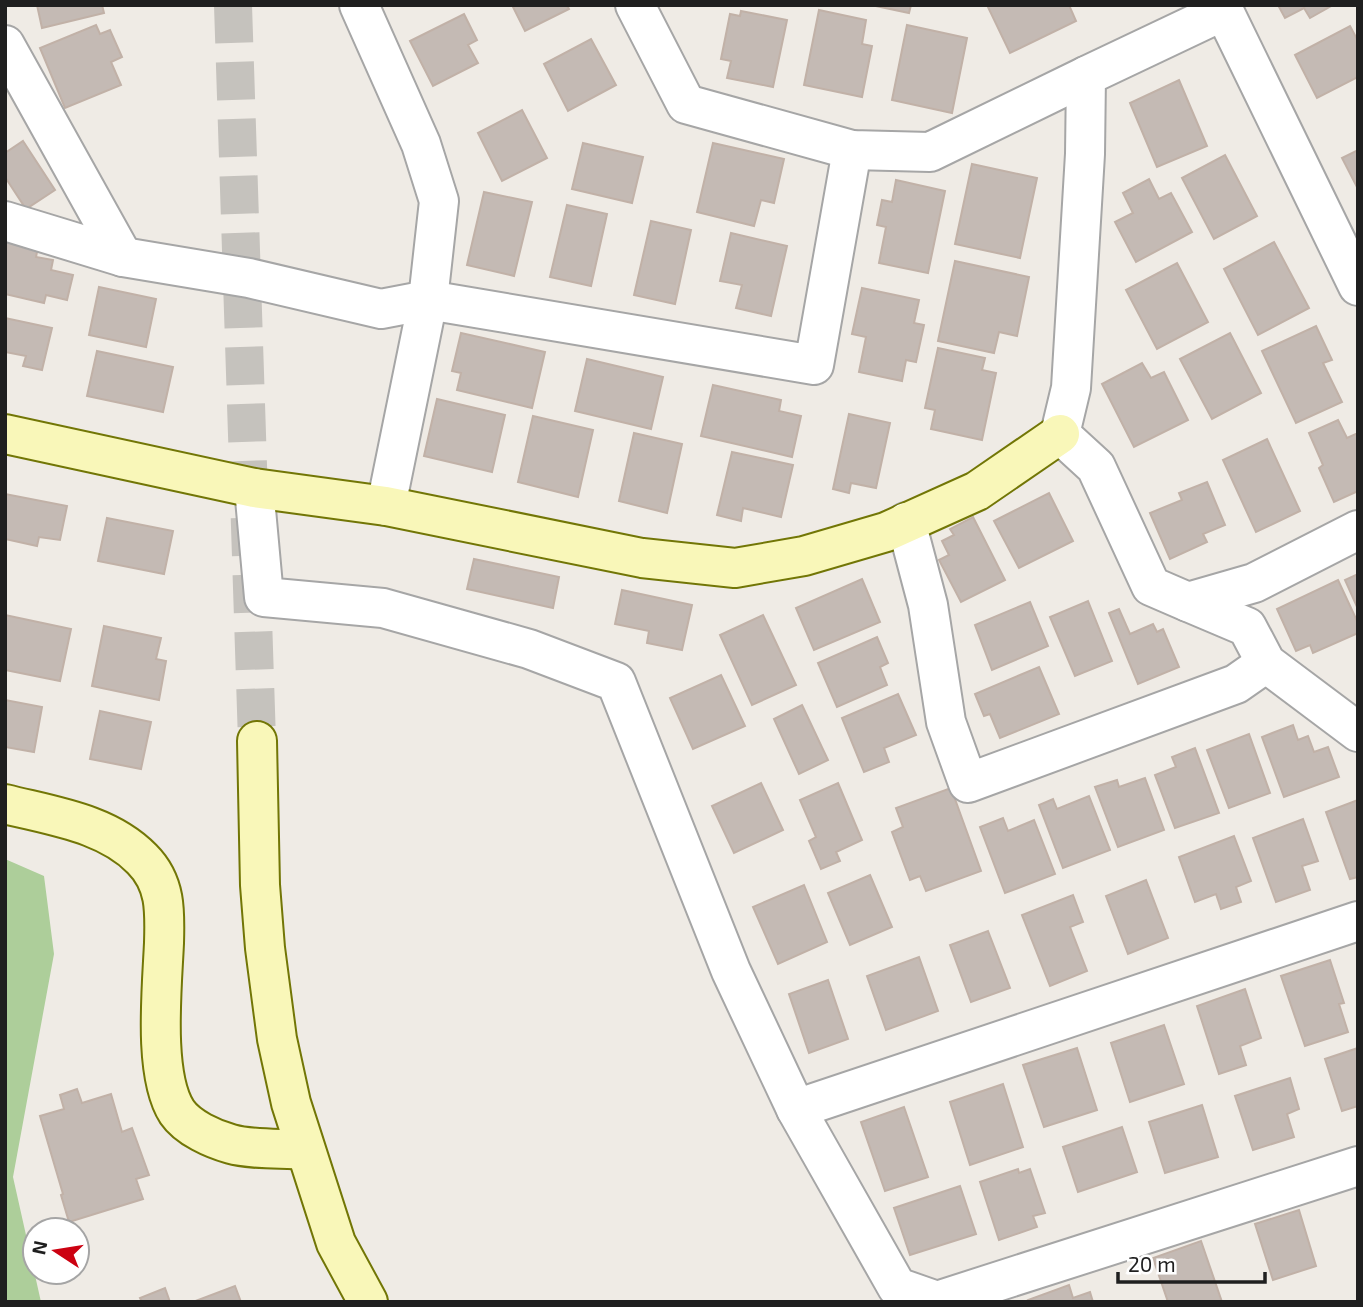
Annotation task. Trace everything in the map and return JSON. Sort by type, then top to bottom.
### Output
[{"type":"street","points":[[359,5],[421,144],[439,201],[428,300],[386,506]]},
{"type":"street","points":[[635,5],[686,104],[852,150],[930,152],[1222,8],[1358,286]]},
{"type":"street","points":[[5,45],[123,257]]},
{"type":"street","points":[[5,434],[254,488],[386,506],[642,558],[735,568],[804,556],[886,532],[977,491],[1060,434],[1071,388],[1086,154],[1086,76]]},
{"type":"street","points":[[5,221],[123,257],[249,278],[381,309],[428,300],[814,365],[852,150]]},
{"type":"street","points":[[1060,434],[1096,467],[1151,586],[1247,627],[1266,663],[1358,732]]},
{"type":"street","points":[[254,488],[264,597],[383,608],[529,649],[616,682],[731,971],[796,1108],[897,1287],[937,1301],[1358,1166]]},
{"type":"street","points":[[906,522],[928,605],[946,722],[968,783],[1236,684],[1266,663]]},
{"type":"street","points":[[1188,602],[1254,583],[1358,530]]},
{"type":"street","points":[[257,741],[258,839],[265,948],[277,1039],[291,1103],[335,1243],[368,1302]]},
{"type":"street","points":[[5,804],[70,820],[112,835],[142,858],[158,879],[165,913],[162,1005],[164,1071],[167,1091],[178,1113],[194,1128],[232,1145],[305,1150]]},
{"type":"street","points":[[796,1108],[1358,921]]},
{"type":"green space","points":[[5,859],[44,876],[54,954],[13,1177],[22,1216],[21,1286],[37,1286],[41,1302],[5,1302]]},
{"type":"building","points":[[37,5],[102,5],[104,13],[42,28]]},
{"type":"building","points":[[512,5],[567,5],[569,9],[525,31]]},
{"type":"building","points":[[871,5],[911,5],[909,13]]},
{"type":"building","points":[[987,5],[1069,5],[1076,21],[1010,53]]},
{"type":"building","points":[[1278,5],[1333,5],[1310,18],[1304,8],[1285,18]]},
{"type":"building","points":[[819,10],[866,20],[862,44],[872,46],[862,97],[804,85]]},
{"type":"building","points":[[741,11],[787,20],[773,87],[727,78],[731,61],[721,59],[730,14],[740,16]]},
{"type":"building","points":[[464,14],[477,40],[468,45],[478,63],[433,86],[410,41]]},
{"type":"building","points":[[96,25],[100,34],[110,30],[122,57],[111,62],[121,85],[65,108],[40,48]]},
{"type":"building","points":[[907,25],[967,38],[952,113],[892,100]]},
{"type":"building","points":[[1350,26],[1358,41],[1358,77],[1317,98],[1295,55]]},
{"type":"building","points":[[591,39],[616,85],[568,111],[544,64]]},
{"type":"building","points":[[1179,80],[1207,146],[1157,167],[1130,103]]},
{"type":"building","points":[[522,110],[547,158],[502,181],[478,133]]},
{"type":"building","points":[[23,141],[55,190],[26,209],[5,177],[5,153]]},
{"type":"building","points":[[583,143],[643,157],[632,203],[572,189]]},
{"type":"building","points":[[713,143],[784,159],[774,203],[761,200],[754,226],[697,212]]},
{"type":"building","points":[[1358,150],[1358,189],[1342,158]]},
{"type":"building","points":[[1225,155],[1257,216],[1214,239],[1182,178]]},
{"type":"building","points":[[972,164],[1037,178],[1020,258],[955,244]]},
{"type":"building","points":[[1149,179],[1159,199],[1171,193],[1192,232],[1136,262],[1115,222],[1133,213],[1123,193]]},
{"type":"building","points":[[896,180],[945,191],[928,273],[879,263],[886,227],[877,225],[882,200],[892,202]]},
{"type":"building","points":[[484,192],[532,202],[514,276],[467,265]]},
{"type":"building","points":[[567,205],[607,214],[591,286],[550,277]]},
{"type":"building","points":[[651,221],[691,230],[675,304],[634,295]]},
{"type":"building","points":[[731,233],[787,246],[771,316],[736,308],[742,285],[720,281]]},
{"type":"building","points":[[5,240],[38,247],[36,257],[53,260],[51,270],[73,275],[67,300],[46,295],[44,303],[5,294]]},
{"type":"building","points":[[1274,242],[1309,308],[1258,335],[1224,269]]},
{"type":"building","points":[[955,261],[1029,277],[1017,336],[999,332],[994,353],[938,341]]},
{"type":"building","points":[[1177,263],[1208,322],[1157,349],[1126,290]]},
{"type":"building","points":[[99,287],[156,299],[146,347],[89,335]]},
{"type":"building","points":[[862,288],[919,300],[914,323],[924,325],[916,362],[906,360],[902,381],[859,372],[866,337],[852,334]]},
{"type":"building","points":[[5,318],[52,328],[42,370],[23,366],[26,356],[5,352]]},
{"type":"building","points":[[1316,326],[1332,360],[1323,363],[1342,402],[1296,423],[1262,351]]},
{"type":"building","points":[[461,333],[545,352],[532,408],[457,390],[461,373],[452,371]]},
{"type":"building","points":[[1230,333],[1261,393],[1212,419],[1180,359]]},
{"type":"building","points":[[938,348],[985,358],[982,370],[996,373],[982,440],[931,429],[935,410],[925,408]]},
{"type":"building","points":[[97,351],[173,367],[163,412],[87,396]]},
{"type":"building","points":[[587,359],[663,377],[651,429],[575,411]]},
{"type":"building","points":[[1142,363],[1151,378],[1164,372],[1188,420],[1134,447],[1102,384]]},
{"type":"building","points":[[713,385],[781,400],[779,411],[801,416],[792,457],[701,436]]},
{"type":"building","points":[[437,399],[505,415],[492,472],[424,456]]},
{"type":"building","points":[[849,414],[890,423],[876,488],[851,483],[849,493],[833,489]]},
{"type":"building","points":[[533,416],[593,430],[578,497],[518,482]]},
{"type":"building","points":[[1338,420],[1347,438],[1358,433],[1358,491],[1334,502],[1319,468],[1323,465],[1309,433]]},
{"type":"building","points":[[634,433],[682,444],[667,513],[619,501]]},
{"type":"building","points":[[1267,439],[1300,511],[1256,532],[1223,460]]},
{"type":"building","points":[[732,452],[793,465],[781,517],[743,508],[741,521],[717,515]]},
{"type":"building","points":[[1207,482],[1225,525],[1203,534],[1207,542],[1170,559],[1150,513],[1182,500],[1179,493]]},
{"type":"building","points":[[1049,493],[1073,541],[1019,568],[994,521]]},
{"type":"building","points":[[5,494],[67,506],[60,540],[39,537],[37,546],[5,539]]},
{"type":"building","points":[[973,517],[1005,580],[961,602],[939,560],[949,555],[942,541],[954,535],[950,529]]},
{"type":"building","points":[[107,518],[173,531],[164,574],[98,561]]},
{"type":"building","points":[[474,559],[559,577],[553,608],[467,589]]},
{"type":"building","points":[[1358,574],[1358,609],[1345,580]]},
{"type":"building","points":[[862,579],[880,622],[814,650],[796,608]]},
{"type":"building","points":[[1338,580],[1358,623],[1358,633],[1313,653],[1310,645],[1296,651],[1277,609]]},
{"type":"building","points":[[622,590],[692,605],[682,650],[647,643],[649,631],[615,624]]},
{"type":"building","points":[[1088,601],[1112,661],[1075,676],[1050,617]]},
{"type":"building","points":[[1030,602],[1048,646],[992,670],[975,625]]},
{"type":"building","points":[[1119,609],[1130,634],[1153,624],[1157,632],[1163,629],[1179,667],[1138,684],[1109,613]]},
{"type":"building","points":[[5,615],[71,629],[60,681],[5,670]]},
{"type":"building","points":[[763,615],[796,685],[752,705],[720,635]]},
{"type":"building","points":[[104,626],[161,638],[156,659],[166,661],[159,700],[92,686]]},
{"type":"building","points":[[877,637],[888,663],[880,667],[887,685],[837,707],[818,663]]},
{"type":"building","points":[[1039,667],[1059,714],[1000,738],[990,714],[984,716],[975,694]]},
{"type":"building","points":[[721,675],[745,726],[693,749],[670,698]]},
{"type":"building","points":[[898,694],[916,735],[884,748],[889,762],[864,772],[842,718]]},
{"type":"building","points":[[5,700],[42,707],[34,752],[5,747]]},
{"type":"building","points":[[802,705],[828,760],[799,774],[774,719]]},
{"type":"building","points":[[100,711],[151,722],[141,769],[90,759]]},
{"type":"building","points":[[1293,725],[1298,740],[1308,736],[1314,752],[1328,747],[1339,777],[1284,797],[1262,737]]},
{"type":"building","points":[[1249,734],[1270,793],[1229,808],[1207,750]]},
{"type":"building","points":[[1195,748],[1219,813],[1175,828],[1155,775],[1176,767],[1172,757]]},
{"type":"building","points":[[1145,778],[1164,830],[1118,847],[1095,787],[1117,780],[1119,787]]},
{"type":"building","points":[[761,783],[783,830],[734,853],[712,806]]},
{"type":"building","points":[[838,783],[862,840],[836,852],[840,861],[821,869],[809,841],[816,837],[800,800]]},
{"type":"building","points":[[951,788],[981,871],[926,891],[920,876],[910,880],[892,832],[903,827],[896,808]]},
{"type":"building","points":[[1089,796],[1110,850],[1063,868],[1039,805],[1053,799],[1057,809]]},
{"type":"building","points":[[1358,800],[1358,877],[1350,879],[1326,812]]},
{"type":"building","points":[[1003,818],[1008,831],[1034,820],[1055,874],[1005,893],[980,827]]},
{"type":"building","points":[[1303,819],[1318,861],[1302,866],[1310,890],[1276,902],[1253,838]]},
{"type":"building","points":[[1234,836],[1251,881],[1236,887],[1241,902],[1221,909],[1216,894],[1195,902],[1179,857]]},
{"type":"building","points":[[870,875],[892,927],[850,945],[828,893]]},
{"type":"building","points":[[1146,880],[1168,938],[1128,954],[1106,896]]},
{"type":"building","points":[[804,885],[827,942],[778,964],[753,907]]},
{"type":"building","points":[[1073,895],[1083,922],[1070,927],[1087,971],[1050,986],[1022,915]]},
{"type":"building","points":[[988,931],[1010,988],[971,1002],[950,945]]},
{"type":"building","points":[[919,957],[938,1011],[886,1030],[867,976]]},
{"type":"building","points":[[1330,960],[1344,1003],[1339,1004],[1348,1032],[1305,1046],[1281,976]]},
{"type":"building","points":[[828,980],[848,1039],[809,1053],[789,994]]},
{"type":"building","points":[[1245,989],[1261,1038],[1240,1046],[1246,1065],[1219,1074],[1197,1006]]},
{"type":"building","points":[[1164,1025],[1184,1084],[1130,1102],[1111,1043]]},
{"type":"building","points":[[1077,1048],[1097,1110],[1044,1127],[1023,1065]]},
{"type":"building","points":[[1358,1048],[1358,1106],[1342,1111],[1325,1059]]},
{"type":"building","points":[[1290,1078],[1299,1109],[1287,1114],[1294,1137],[1253,1150],[1235,1096]]},
{"type":"building","points":[[1003,1084],[1023,1147],[970,1165],[950,1102]]},
{"type":"building","points":[[77,1089],[82,1103],[111,1094],[122,1132],[132,1128],[149,1175],[136,1179],[143,1199],[88,1216],[67,1216],[40,1116],[64,1109],[60,1095]]},
{"type":"building","points":[[1202,1105],[1218,1157],[1165,1173],[1149,1122]]},
{"type":"building","points":[[904,1107],[928,1177],[885,1191],[861,1122]]},
{"type":"building","points":[[1122,1127],[1137,1172],[1078,1192],[1063,1147]]},
{"type":"building","points":[[1018,1169],[1019,1173],[1030,1169],[1045,1213],[1033,1216],[1037,1227],[999,1240],[980,1182]]},
{"type":"building","points":[[960,1186],[976,1234],[910,1255],[894,1208]]},
{"type":"building","points":[[1299,1210],[1316,1266],[1273,1280],[1255,1224]]},
{"type":"building","points":[[1201,1241],[1222,1302],[1168,1302],[1153,1258]]},
{"type":"building","points":[[1069,1285],[1073,1298],[1090,1292],[1093,1302],[1028,1300]]},
{"type":"building","points":[[235,1286],[241,1302],[193,1302]]},
{"type":"building","points":[[165,1288],[170,1302],[142,1302],[140,1298]]},
{"type":"tunnel","points":[[233,5],[257,741]]}]
